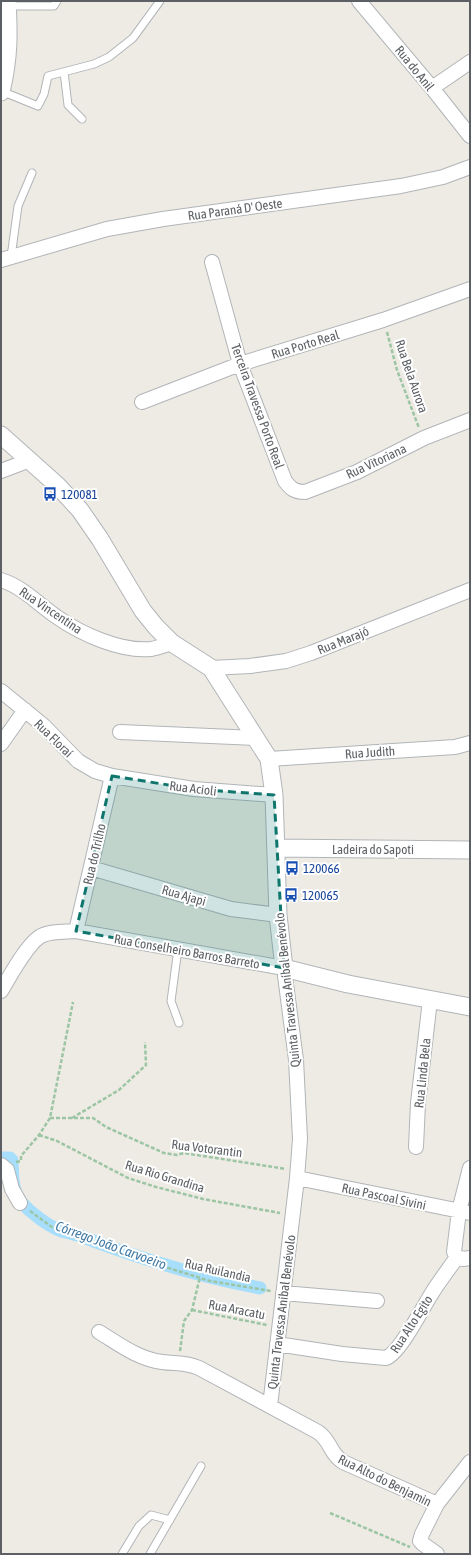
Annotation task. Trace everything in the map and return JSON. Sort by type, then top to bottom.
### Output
[{"type":"street","name":"Rua do Anil","points":[[359,1],[470,136]]},
{"type":"street","points":[[1,91],[7,70],[9,50],[7,3]]},
{"type":"street","points":[[432,88],[470,62]]},
{"type":"street","name":"Rua Paraná D' Oeste","points":[[6,259],[128,224],[401,186],[444,177],[470,167]]},
{"type":"street","name":"Terceira Travessa Porto Real","points":[[212,262],[240,364],[285,481]]},
{"type":"street","name":"Rua Porto Real","points":[[142,402],[240,364],[384,320],[470,289]]},
{"type":"street","name":"Rua Vitoriana","points":[[285,481],[290,488],[296,492],[305,492],[357,472],[424,438],[470,420]]},
{"type":"street","name":"Quinta Travessa Aníbal Benévolo","points":[[1,435],[30,460],[80,510],[100,539],[143,611],[156,627],[172,643],[211,668],[269,759],[274,795],[278,915],[298,1083],[300,1139],[298,1175],[270,1406]]},
{"type":"street","points":[[1,471],[30,460]]},
{"type":"street","name":"Rua Vincentina","points":[[1,580],[22,590],[58,618],[87,634],[128,648],[152,649],[172,643]]},
{"type":"street","name":"Rua Marajó","points":[[211,668],[250,666],[286,661],[311,653],[470,590]]},
{"type":"street","name":"Rua Floraí","points":[[1,691],[44,726],[78,761],[95,770],[112,776]]},
{"type":"street","points":[[1,744],[25,710]]},
{"type":"street","points":[[120,732],[256,738]]},
{"type":"street","name":"Rua Judith","points":[[269,759],[455,747],[470,743]]},
{"type":"street","name":"Rua Acioli","points":[[112,776],[194,789],[274,795]]},
{"type":"street","name":"Rua do Trilho","points":[[76,932],[112,776]]},
{"type":"street","name":"Ladeira do Sapoti","points":[[276,848],[470,850]]},
{"type":"street","name":"Rua Ajapi","points":[[91,868],[232,909],[278,915]]},
{"type":"street","name":"Rua Conselheiro Barros Barreto","points":[[1,991],[31,943],[41,935],[53,932],[76,932],[284,968],[348,984],[470,1007]]},
{"type":"street","name":"Rua Linda Bela","points":[[416,1146],[418,1103],[430,1000]]},
{"type":"street","points":[[2,1165],[7,1170],[12,1189],[20,1203]]},
{"type":"street","points":[[461,1253],[470,1168]]},
{"type":"street","name":"Rua Pascoal Sivini","points":[[298,1175],[465,1212]]},
{"type":"street","name":"Rua Alto Egito","points":[[277,1344],[342,1354],[386,1358],[390,1357],[461,1253]]},
{"type":"street","points":[[283,1293],[377,1301]]},
{"type":"street","name":"Rua Alto do Benjamin","points":[[99,1332],[130,1351],[146,1358],[161,1362],[189,1364],[199,1368],[325,1437],[336,1458],[437,1504],[422,1534],[420,1541],[423,1544]]},
{"type":"street","points":[[437,1504],[470,1462]]},
{"type":"street","points":[[423,1544],[437,1554]]},
{"type":"lane","points":[[7,3],[54,6],[57,1]]},
{"type":"lane","points":[[1,91],[38,106],[44,94],[48,76],[94,64],[109,56],[133,38],[160,1]]},
{"type":"lane","points":[[64,72],[68,105],[82,119]]},
{"type":"lane","points":[[6,259],[18,206],[32,174]]},
{"type":"lane","points":[[178,949],[171,1001],[179,1023]]},
{"type":"lane","points":[[150,1554],[201,1466]]},
{"type":"lane","points":[[122,1554],[139,1526],[151,1515],[170,1520]]},
{"type":"path","name":"Rua Bela Aurora","points":[[384,320],[397,370],[424,438]]},
{"type":"path","points":[[22,1161],[20,1156],[39,1135],[50,1118],[73,1002]]},
{"type":"path","points":[[72,1118],[119,1090],[146,1065],[145,1042]]},
{"type":"path","name":"Rua Votorantin","points":[[50,1118],[93,1118],[106,1127],[164,1152],[177,1155],[184,1153],[298,1175]]},
{"type":"path","name":"Rua Rio Grandina","points":[[39,1135],[57,1141],[128,1178],[156,1187],[203,1199],[293,1216]]},
{"type":"path","name":"Rua Ruilandia","points":[[20,1203],[46,1224],[56,1230],[78,1236],[111,1250],[200,1278],[283,1293]]},
{"type":"path","points":[[179,1363],[184,1321],[192,1310],[200,1278]]},
{"type":"path","name":"Rua Aracatu","points":[[192,1310],[279,1327]]},
{"type":"path","points":[[330,1513],[409,1548],[423,1544]]},
{"type":"highlighted area","points":[[112,776],[194,789],[274,795],[284,968],[76,931]]},
{"type":"waterway","name":"Córrego João Carvoeiro","points":[[1,1158],[10,1158],[12,1160],[14,1187],[18,1198],[30,1211],[54,1228],[173,1267],[217,1279],[260,1288]]},
{"type":"place","name":"120081","points":[[50,494]]},
{"type":"place","name":"120066","points":[[292,868]]},
{"type":"place","name":"120065","points":[[291,895]]}]
